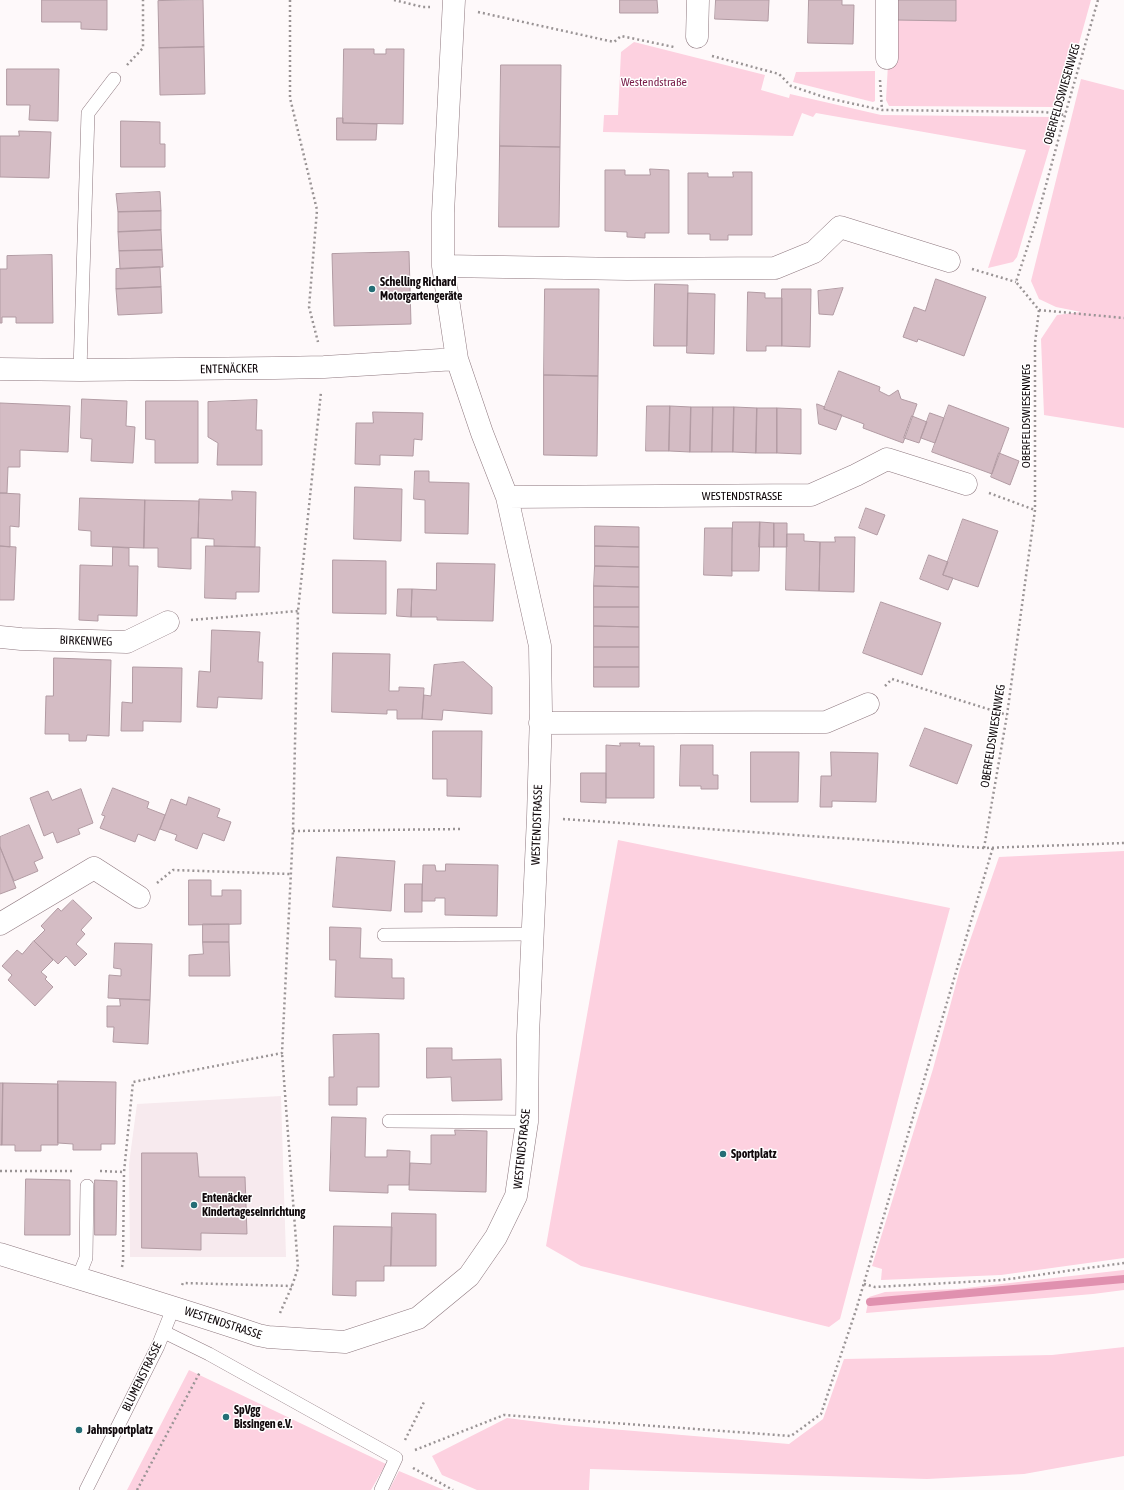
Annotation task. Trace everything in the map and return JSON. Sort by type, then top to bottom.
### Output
[{"type":"street","points":[[698,0],[701,46]]},
{"type":"street","points":[[886,0],[887,58]]},
{"type":"street","name":"WESTENDSTRASSE","points":[[0,1254],[115,1290],[174,1306],[258,1335],[345,1342],[418,1318],[468,1276],[496,1237],[516,1196],[527,1122],[528,1035],[538,817],[540,646],[507,497],[482,433],[457,359],[444,266],[444,213],[453,3]]},
{"type":"street","points":[[444,266],[627,269],[774,268],[814,252],[840,227],[948,261]]},
{"type":"street","name":"ENTENÄCKER","points":[[0,369],[80,370],[324,367],[457,359]]},
{"type":"street","name":"WESTENDSTRASSE","points":[[507,497],[811,495],[887,459],[966,484]]},
{"type":"street","name":"BIRKENWEG","points":[[0,638],[127,642],[168,622]]},
{"type":"street","points":[[540,723],[826,722],[868,704]]},
{"type":"street","points":[[0,924],[94,868],[139,897]]},
{"type":"lane","points":[[80,370],[88,113],[114,79]]},
{"type":"lane","points":[[384,935],[532,934]]},
{"type":"lane","points":[[389,1121],[527,1122]]},
{"type":"lane","points":[[78,1278],[86,1258],[87,1186]]},
{"type":"lane","name":"BLUMENSTRASSE","points":[[86,1490],[158,1346],[174,1306]]},
{"type":"lane","points":[[164,1332],[209,1354],[396,1458],[381,1490]]},
{"type":"path","points":[[114,79],[143,48],[143,0]]},
{"type":"path","points":[[268,1337],[292,1286],[298,1268],[282,1053],[293,831],[298,611],[324,367],[309,307],[317,210],[290,98],[290,0]]},
{"type":"path","points":[[394,0],[424,8],[453,3],[614,42],[621,36],[675,47]]},
{"type":"path","name":"OBERFELDSWIESENWEG","points":[[1016,282],[1037,218],[1098,0]]},
{"type":"path","points":[[701,46],[779,74],[791,86],[827,98],[882,110],[1044,112],[1065,115]]},
{"type":"path","points":[[948,261],[1016,282],[1039,310],[1124,318]]},
{"type":"path","name":"OBERFELDSWIESENWEG","points":[[984,848],[1006,716],[1035,510],[1035,343],[1039,310]]},
{"type":"path","points":[[966,484],[1035,510]]},
{"type":"path","points":[[168,622],[298,611]]},
{"type":"path","points":[[868,704],[892,679],[1006,716]]},
{"type":"path","points":[[538,817],[984,848],[1124,842]]},
{"type":"path","points":[[293,831],[462,829]]},
{"type":"path","points":[[396,1458],[504,1415],[791,1436],[821,1414],[864,1284],[993,847]]},
{"type":"path","points":[[139,897],[173,870],[290,874]]},
{"type":"path","points":[[115,1290],[123,1262],[124,1172],[133,1082],[282,1053]]},
{"type":"path","points":[[0,1171],[80,1170]]},
{"type":"path","points":[[95,1171],[124,1172]]},
{"type":"path","points":[[864,1284],[875,1287],[1002,1280],[1124,1263]]},
{"type":"path","points":[[174,1306],[183,1283],[292,1286]]},
{"type":"path","points":[[137,1490],[209,1354]]},
{"type":"path","points":[[396,1458],[425,1400]]},
{"type":"path","points":[[396,1458],[453,1490]]},
{"type":"shaded area","points":[[281,1096],[286,1257],[130,1257],[129,1164],[137,1104]]},
{"type":"green space","points":[[894,0],[1091,0],[1063,101],[1053,107],[889,106],[886,100]]},
{"type":"green space","name":"Westendstraße","points":[[634,42],[765,75],[761,90],[789,98],[790,94],[881,115],[1054,117],[1057,123],[1017,257],[1013,262],[988,268],[1026,150],[816,113],[813,117],[802,113],[793,136],[603,132],[604,115],[618,115],[621,52]]},
{"type":"green space","points":[[875,71],[875,101],[873,102],[793,82],[796,72]]},
{"type":"green space","points":[[1081,79],[1124,90],[1124,428],[1044,415],[1041,339],[1057,315],[1081,312],[1056,307],[1039,299],[1031,281]]},
{"type":"green space","name":"Sportplatz","points":[[618,840],[950,908],[840,1319],[829,1327],[581,1266],[546,1246]]},
{"type":"green space","points":[[1124,851],[1124,1258],[1001,1275],[881,1280],[882,1269],[872,1266],[933,1069],[960,969],[999,857]]},
{"type":"green space","points":[[1124,1270],[1124,1290],[1093,1294],[866,1313],[869,1297],[885,1292],[957,1289]]},
{"type":"green space","points":[[1124,1347],[1124,1456],[1024,1474],[927,1479],[590,1469],[589,1490],[477,1490],[442,1475],[432,1456],[507,1418],[563,1425],[789,1444],[823,1419],[844,1359],[1052,1355]]},
{"type":"green space","name":"SpVgg Bissingen e.V.","points":[[189,1370],[386,1464],[371,1490],[127,1490]]},
{"type":"green space","points":[[399,1471],[444,1490],[389,1490]]},
{"type":"building","points":[[42,0],[107,0],[107,30],[81,29],[81,22],[42,22]]},
{"type":"building","points":[[203,0],[204,47],[159,48],[158,1]]},
{"type":"building","points":[[620,0],[657,0],[658,13],[620,13]]},
{"type":"building","points":[[716,0],[769,0],[768,21],[715,19]]},
{"type":"building","points":[[809,0],[842,0],[842,5],[854,5],[853,44],[808,43]]},
{"type":"building","points":[[896,0],[956,0],[956,21],[896,20]]},
{"type":"building","points":[[204,47],[205,94],[160,95],[159,48]]},
{"type":"building","points":[[344,49],[374,49],[374,54],[386,54],[386,49],[404,49],[403,124],[343,123]]},
{"type":"building","points":[[501,65],[561,65],[560,147],[500,146]]},
{"type":"building","points":[[7,69],[59,69],[58,121],[29,120],[30,105],[7,105]]},
{"type":"building","points":[[337,118],[343,118],[343,123],[377,124],[376,140],[337,140]]},
{"type":"building","points":[[121,121],[160,122],[160,144],[165,144],[165,167],[121,167]]},
{"type":"building","points":[[19,131],[51,132],[49,178],[0,177],[0,136],[19,136]]},
{"type":"building","points":[[500,146],[560,147],[559,227],[499,227]]},
{"type":"building","points":[[650,169],[669,170],[669,233],[645,233],[645,238],[627,237],[627,232],[605,231],[605,170],[625,170],[625,175],[650,175]]},
{"type":"building","points":[[733,172],[752,172],[752,235],[728,235],[728,240],[710,240],[710,234],[688,234],[688,173],[708,173],[708,177],[733,177]]},
{"type":"building","points":[[160,192],[161,211],[118,212],[116,194]]},
{"type":"building","points":[[161,211],[161,230],[118,232],[118,212]]},
{"type":"building","points":[[161,230],[162,250],[119,251],[118,232]]},
{"type":"building","points":[[162,250],[163,267],[120,269],[119,251]]},
{"type":"building","name":"Schelling Richard Motorgartengeräte","points":[[409,252],[411,324],[334,326],[332,254]]},
{"type":"building","points":[[52,255],[53,323],[16,323],[16,317],[2,317],[2,323],[0,323],[0,269],[7,269],[7,256]]},
{"type":"building","points":[[160,267],[161,287],[116,289],[116,269]]},
{"type":"building","points":[[936,279],[986,297],[964,356],[918,339],[917,342],[903,337],[914,307],[925,311]]},
{"type":"building","points":[[655,284],[688,285],[687,346],[654,346]]},
{"type":"building","points":[[161,287],[162,313],[118,315],[116,289]]},
{"type":"building","points":[[843,288],[833,315],[819,314],[818,291]]},
{"type":"building","points":[[545,289],[599,289],[598,376],[544,375]]},
{"type":"building","points":[[782,289],[811,289],[810,347],[782,346]]},
{"type":"building","points":[[748,292],[765,293],[765,298],[782,298],[782,346],[766,346],[766,351],[747,351]]},
{"type":"building","points":[[688,293],[715,294],[714,354],[687,353]]},
{"type":"building","points":[[839,371],[880,387],[879,391],[889,396],[898,390],[901,399],[917,404],[903,443],[863,428],[864,424],[824,409]]},
{"type":"building","points":[[544,375],[598,376],[597,456],[544,455]]},
{"type":"building","points":[[82,399],[127,401],[126,426],[135,427],[133,463],[91,461],[92,439],[81,438]]},
{"type":"building","points":[[257,400],[256,430],[262,430],[262,465],[217,465],[218,443],[208,437],[208,402]]},
{"type":"building","points":[[146,401],[198,401],[198,463],[155,463],[155,440],[146,439]]},
{"type":"building","points":[[0,403],[70,406],[68,452],[20,450],[20,467],[8,467],[7,493],[0,493]]},
{"type":"building","points":[[817,404],[825,407],[824,409],[842,415],[836,430],[819,424]]},
{"type":"building","points":[[949,405],[1009,428],[992,474],[932,452]]},
{"type":"building","points":[[647,406],[670,406],[669,451],[646,451]]},
{"type":"building","points":[[670,406],[691,407],[690,452],[669,451]]},
{"type":"building","points":[[691,407],[713,407],[712,452],[690,452]]},
{"type":"building","points":[[713,407],[734,407],[733,452],[712,452]]},
{"type":"building","points":[[734,407],[757,408],[756,453],[733,452]]},
{"type":"building","points":[[757,408],[777,408],[777,453],[756,453]]},
{"type":"building","points":[[777,408],[801,409],[801,454],[777,453]]},
{"type":"building","points":[[373,412],[423,413],[422,440],[414,439],[413,456],[380,455],[380,465],[355,464],[356,423],[373,423]]},
{"type":"building","points":[[930,413],[944,418],[935,443],[921,438]]},
{"type":"building","points":[[912,416],[927,422],[919,443],[904,438]]},
{"type":"building","points":[[999,453],[1019,461],[1010,485],[991,477]]},
{"type":"building","points":[[415,471],[429,471],[429,482],[469,483],[468,534],[425,533],[425,500],[414,499]]},
{"type":"building","points":[[355,487],[402,489],[401,541],[354,539]]},
{"type":"building","points":[[232,491],[256,492],[255,547],[214,546],[214,539],[198,538],[199,499],[232,500]]},
{"type":"building","points":[[0,493],[20,494],[19,527],[10,526],[10,547],[0,546]]},
{"type":"building","points":[[80,498],[145,500],[144,548],[91,546],[91,531],[79,530]]},
{"type":"building","points":[[145,500],[199,501],[198,538],[191,538],[191,569],[158,567],[158,548],[144,548]]},
{"type":"building","points":[[866,508],[885,515],[877,535],[859,528]]},
{"type":"building","points":[[963,519],[998,531],[978,587],[943,575]]},
{"type":"building","points":[[733,522],[760,522],[759,571],[732,571]]},
{"type":"building","points":[[760,522],[774,523],[774,547],[759,547]]},
{"type":"building","points":[[774,523],[787,523],[787,547],[774,547]]},
{"type":"building","points":[[595,526],[639,527],[639,547],[595,546]]},
{"type":"building","points":[[705,528],[732,528],[732,576],[704,575]]},
{"type":"building","points":[[787,534],[804,534],[804,541],[820,542],[819,591],[786,590]]},
{"type":"building","points":[[835,537],[855,537],[854,592],[819,591],[820,542],[835,542]]},
{"type":"building","points":[[0,546],[16,547],[14,600],[0,600]]},
{"type":"building","points":[[206,546],[260,547],[259,592],[236,592],[236,599],[205,598]]},
{"type":"building","points":[[595,546],[639,547],[639,567],[595,566]]},
{"type":"building","points":[[113,547],[129,548],[129,566],[138,566],[137,616],[98,615],[98,621],[79,620],[80,565],[112,566]]},
{"type":"building","points":[[929,555],[948,562],[943,575],[953,578],[948,590],[920,579]]},
{"type":"building","points":[[333,560],[386,561],[386,614],[333,613]]},
{"type":"building","points":[[437,563],[495,564],[493,621],[437,620],[437,617],[411,617],[412,589],[436,590]]},
{"type":"building","points":[[595,566],[639,567],[639,587],[594,586]]},
{"type":"building","points":[[594,586],[639,587],[639,607],[594,607]]},
{"type":"building","points":[[398,589],[412,589],[411,617],[397,616]]},
{"type":"building","points":[[881,602],[941,623],[922,675],[863,653]]},
{"type":"building","points":[[594,607],[639,607],[639,627],[594,626]]},
{"type":"building","points":[[594,626],[639,627],[639,647],[594,647]]},
{"type":"building","points":[[212,630],[260,632],[258,662],[263,662],[262,699],[218,697],[217,708],[197,707],[199,671],[210,672]]},
{"type":"building","points":[[594,647],[639,647],[639,667],[594,667]]},
{"type":"building","points":[[333,653],[390,654],[389,691],[399,691],[399,687],[424,688],[422,719],[397,719],[397,710],[387,710],[387,714],[332,712]]},
{"type":"building","points":[[54,658],[111,660],[109,736],[87,735],[86,741],[69,741],[69,734],[45,734],[46,696],[53,696]]},
{"type":"building","points":[[464,662],[492,687],[492,714],[443,710],[442,720],[422,719],[424,695],[431,696],[434,665]]},
{"type":"building","points":[[133,667],[182,668],[181,722],[143,721],[143,731],[121,731],[122,702],[132,703]]},
{"type":"building","points":[[594,667],[639,667],[639,687],[594,687]]},
{"type":"building","points":[[925,728],[972,745],[957,784],[910,766]]},
{"type":"building","points":[[433,731],[482,731],[481,797],[447,796],[447,779],[433,779]]},
{"type":"building","points":[[620,743],[640,743],[639,746],[654,746],[654,798],[606,798],[606,745],[620,746]]},
{"type":"building","points":[[681,745],[713,745],[713,775],[718,775],[718,789],[701,789],[701,786],[680,786]]},
{"type":"building","points":[[751,752],[799,752],[798,802],[751,802]]},
{"type":"building","points":[[831,752],[878,753],[876,802],[832,801],[832,807],[820,807],[821,776],[831,776]]},
{"type":"building","points":[[581,773],[606,773],[606,803],[581,802]]},
{"type":"building","points":[[113,788],[149,802],[147,808],[165,815],[155,841],[138,834],[135,842],[100,828],[105,816],[102,815]]},
{"type":"building","points":[[81,789],[93,823],[78,829],[80,834],[57,843],[53,832],[44,836],[30,798],[48,791],[52,800]]},
{"type":"building","points":[[189,797],[220,809],[217,817],[231,822],[224,841],[203,833],[197,849],[175,840],[177,835],[160,829],[171,799],[186,805]]},
{"type":"building","points":[[29,825],[43,858],[34,862],[38,871],[14,881],[0,847],[0,837]]},
{"type":"building","points":[[0,847],[16,888],[0,894]]},
{"type":"building","points":[[337,857],[395,861],[391,911],[333,907]]},
{"type":"building","points":[[446,864],[498,865],[497,916],[445,915],[445,898],[435,898],[435,901],[422,901],[423,865],[435,865],[436,871],[445,871]]},
{"type":"building","points":[[189,880],[211,880],[211,896],[222,896],[222,890],[241,890],[241,924],[189,925]]},
{"type":"building","points":[[405,884],[422,884],[422,912],[405,912]]},
{"type":"building","points":[[73,900],[92,918],[81,930],[85,934],[76,944],[87,954],[75,966],[66,956],[58,964],[34,941],[45,930],[41,926],[58,908],[61,911]]},
{"type":"building","points":[[203,924],[229,924],[229,942],[203,942]]},
{"type":"building","points":[[330,927],[361,928],[360,958],[392,959],[392,978],[404,978],[404,999],[335,997],[336,960],[330,960]]},
{"type":"building","points":[[34,941],[53,960],[41,972],[47,977],[45,979],[53,987],[35,1006],[8,980],[12,975],[2,966],[17,950],[22,954]]},
{"type":"building","points":[[203,942],[229,942],[230,976],[189,976],[189,955],[203,954]]},
{"type":"building","points":[[115,943],[152,944],[150,1000],[108,998],[109,975],[121,976],[121,969],[114,968]]},
{"type":"building","points":[[120,999],[150,1000],[148,1044],[113,1042],[114,1027],[107,1027],[107,1006],[120,1006]]},
{"type":"building","points":[[379,1034],[379,1087],[357,1087],[357,1105],[329,1105],[329,1077],[334,1077],[333,1035]]},
{"type":"building","points":[[427,1048],[452,1048],[452,1060],[501,1059],[502,1100],[452,1101],[451,1077],[427,1078]]},
{"type":"building","points":[[58,1081],[116,1082],[115,1144],[101,1144],[101,1150],[73,1150],[73,1144],[58,1143]]},
{"type":"building","points":[[0,1083],[3,1083],[2,1145],[0,1145]]},
{"type":"building","points":[[3,1083],[58,1084],[58,1145],[41,1145],[41,1151],[15,1151],[15,1145],[2,1145]]},
{"type":"building","points":[[332,1117],[366,1118],[365,1157],[387,1157],[387,1150],[410,1151],[409,1185],[388,1185],[388,1193],[330,1191]]},
{"type":"building","points":[[455,1130],[487,1131],[486,1192],[409,1190],[410,1163],[431,1164],[431,1135],[455,1135]]},
{"type":"building","name":"Entenäcker Kindertageseinrichtung","points":[[142,1153],[197,1153],[199,1177],[245,1177],[247,1234],[201,1233],[201,1250],[142,1248]]},
{"type":"building","points":[[26,1179],[70,1180],[70,1235],[25,1235]]},
{"type":"building","points":[[95,1180],[117,1181],[116,1235],[95,1235]]},
{"type":"building","points":[[392,1213],[436,1214],[436,1266],[391,1266]]},
{"type":"building","points":[[334,1226],[392,1227],[391,1266],[384,1266],[384,1281],[356,1281],[356,1296],[333,1295]]},
{"type":"waterway","points":[[870,1302],[1124,1279]]},
{"type":"place","name":"Schelling Richard Motorgartengeräte","points":[[372,289]]},
{"type":"place","name":"Sportplatz","points":[[723,1154]]},
{"type":"place","name":"Entenäcker Kindertageseinrichtung","points":[[194,1205]]},
{"type":"place","name":"SpVgg Bissingen e.V.","points":[[226,1417]]},
{"type":"place","name":"Jahnsportplatz","points":[[79,1430]]}]
